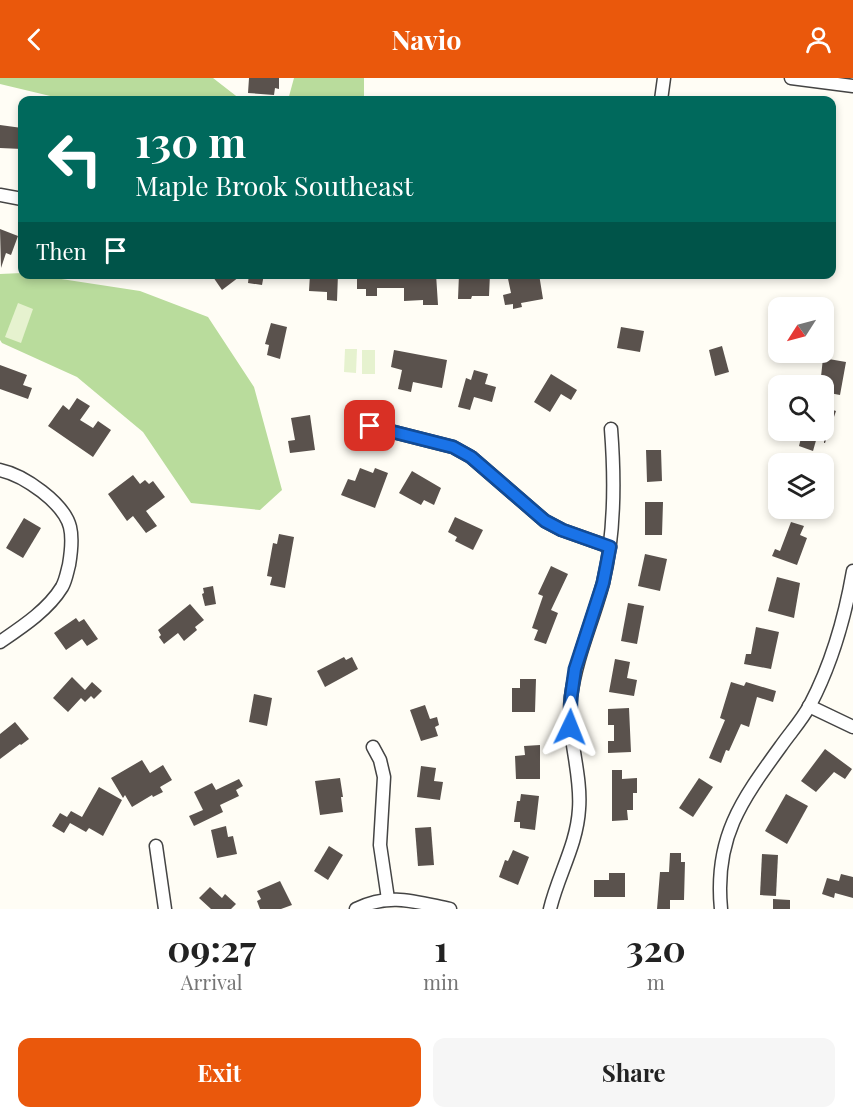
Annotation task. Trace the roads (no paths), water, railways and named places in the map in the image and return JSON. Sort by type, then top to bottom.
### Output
[{"type":"street","points":[[662,96],[664,78]]},
{"type":"street","points":[[791,78],[853,86]]},
{"type":"street","points":[[0,195],[18,198]]},
{"type":"street","points":[[370,426],[453,447],[471,457],[545,521],[562,530],[610,547]]},
{"type":"street","points":[[549,909],[577,831],[580,807],[570,727],[571,697],[575,669],[603,583],[610,547],[613,508],[611,429]]},
{"type":"street","points":[[0,470],[30,484],[57,505],[70,528],[71,542],[69,566],[64,585],[44,609],[0,642]]},
{"type":"street","points":[[721,909],[720,864],[731,824],[754,782],[809,706],[841,630],[853,571]]},
{"type":"street","points":[[809,706],[853,727]]},
{"type":"street","points":[[373,747],[380,760],[384,777],[380,846],[388,899]]},
{"type":"street","points":[[156,846],[165,909]]},
{"type":"street","points":[[356,909],[388,899],[402,899],[450,909]]}]
